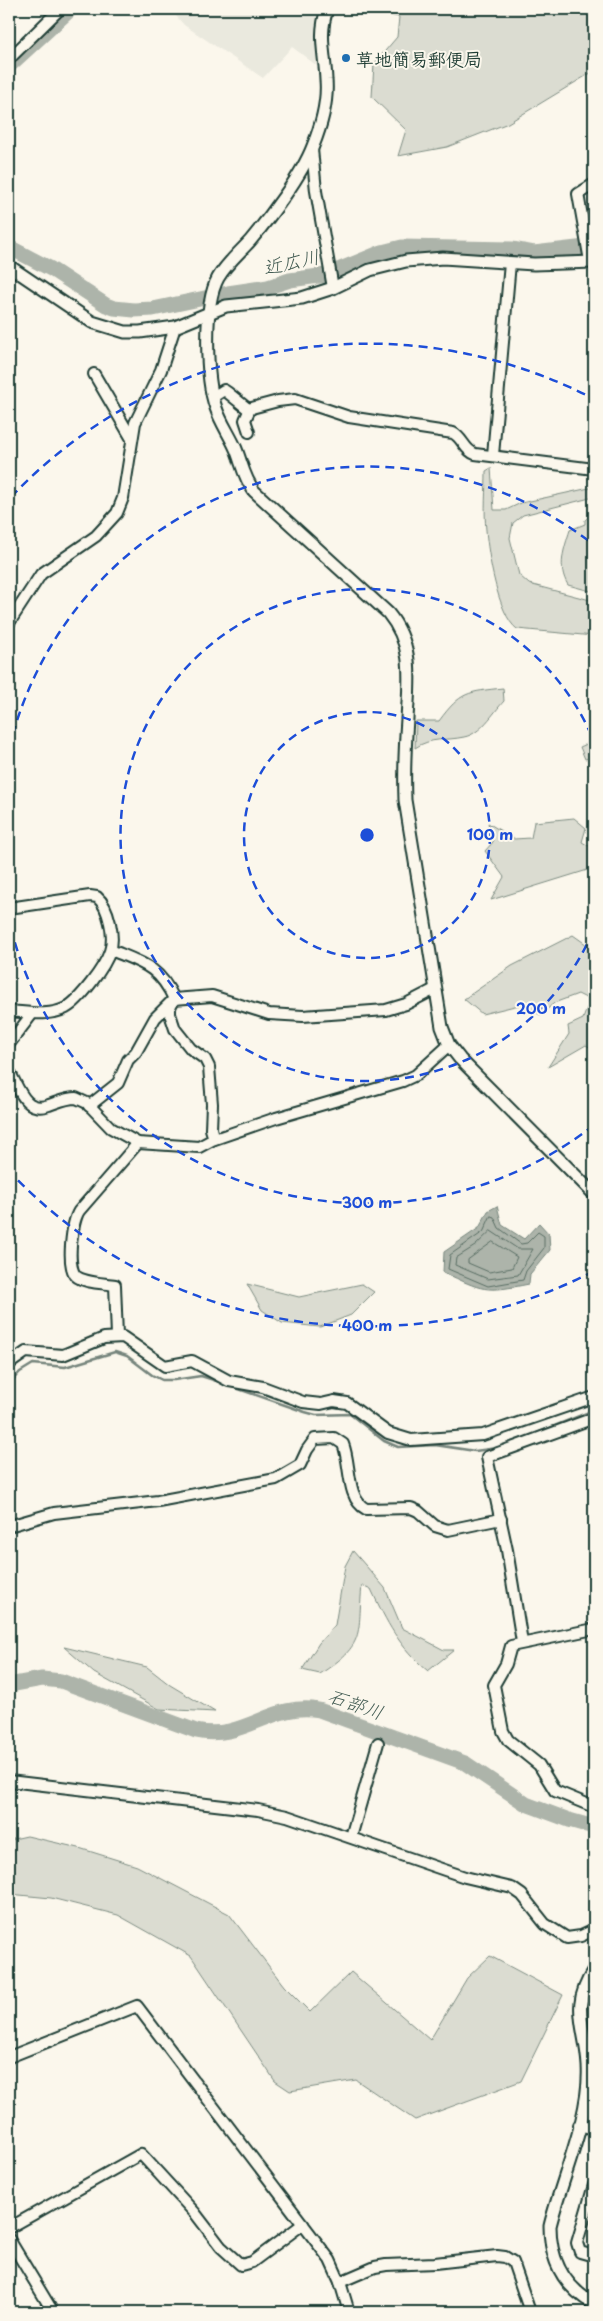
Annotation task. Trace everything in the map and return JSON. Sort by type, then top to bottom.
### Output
[{"type":"street","points":[[9,59],[60,9]]},
{"type":"street","points":[[327,9],[321,36],[326,79],[325,101],[312,149],[298,174],[257,232],[217,279],[207,313],[213,396],[219,417],[238,454],[245,478],[254,491],[388,613],[406,642],[410,684],[404,764],[405,800],[440,1019],[450,1046],[460,1059],[594,1194]]},
{"type":"street","points":[[312,149],[326,256],[332,284]]},
{"type":"street","points":[[9,266],[41,286],[80,315],[102,326],[140,332],[175,328],[226,306],[302,298],[332,284],[370,270],[406,261],[448,258],[534,264],[591,259],[578,192],[594,184]]},
{"type":"street","points":[[493,455],[510,262]]},
{"type":"street","points":[[9,623],[41,574],[96,536],[117,513],[124,498],[135,423],[161,370],[175,328]]},
{"type":"street","points":[[94,374],[132,439]]},
{"type":"street","points":[[213,396],[224,390],[245,408],[250,409],[278,401],[304,401],[349,417],[453,433],[471,452],[594,469]]},
{"type":"street","points":[[249,432],[245,420],[250,409]]},
{"type":"street","points":[[9,908],[90,896],[97,897],[104,905],[110,923],[111,950],[88,988],[78,999],[59,1011],[32,1014],[9,1011]]},
{"type":"street","points":[[111,950],[150,966],[165,981],[174,1000]]},
{"type":"street","points":[[89,1106],[121,1079],[128,1060],[136,1052],[155,1018],[174,1000],[212,996],[269,1014],[303,1016],[386,1010],[406,1004],[435,989]]},
{"type":"street","points":[[174,1000],[170,1007],[170,1014],[175,1029],[209,1067],[212,1104],[211,1129],[214,1139]]},
{"type":"street","points":[[9,1044],[32,1014]]},
{"type":"street","points":[[9,1071],[25,1100],[32,1107],[42,1108],[70,1098],[81,1100],[112,1128],[138,1143],[199,1147],[214,1139],[311,1107],[403,1081],[416,1074],[450,1046]]},
{"type":"street","points":[[117,1336],[114,1285],[81,1279],[74,1272],[71,1262],[73,1229],[75,1217],[79,1211],[138,1143]]},
{"type":"street","points":[[9,1364],[26,1352],[63,1355],[104,1338],[117,1336],[129,1339],[154,1360],[166,1366],[192,1361],[230,1381],[263,1387],[303,1402],[321,1404],[334,1401],[347,1403],[388,1433],[402,1439],[483,1435],[594,1397]]},
{"type":"street","points":[[522,1642],[501,1519],[487,1457],[594,1418]]},
{"type":"street","points":[[9,1526],[54,1513],[158,1501],[276,1479],[300,1465],[310,1443],[320,1438],[334,1438],[343,1444],[354,1492],[361,1506],[366,1509],[411,1508],[418,1511],[435,1526],[448,1530],[501,1519]]},
{"type":"street","points":[[594,1629],[522,1642],[510,1648],[506,1664],[494,1685],[505,1737],[539,1765],[552,1789],[559,1794],[594,1807]]},
{"type":"street","points":[[351,1837],[378,1743]]},
{"type":"street","points":[[9,1781],[258,1810],[288,1816],[465,1877],[517,1891],[538,1918],[561,1935],[574,1938],[594,1930]]},
{"type":"street","points":[[594,1970],[582,1995],[579,2013],[586,2052],[587,2098],[550,2226],[550,2242],[560,2273],[581,2296],[594,2304]]},
{"type":"street","points":[[9,2057],[137,2006],[330,2260],[340,2282],[349,2312]]},
{"type":"street","points":[[579,2125],[594,2129]]},
{"type":"street","points":[[9,2228],[141,2154],[195,2213],[221,2247],[241,2265],[248,2265],[303,2224]]},
{"type":"street","points":[[594,2185],[577,2243],[580,2252],[594,2256]]},
{"type":"street","points":[[9,2239],[53,2312]]},
{"type":"street","points":[[340,2282],[380,2266],[435,2263],[497,2256],[505,2257],[513,2262],[528,2312]]},
{"type":"shaded area","points":[[170,9],[321,9],[317,38],[320,68],[292,47],[263,78],[184,25]]},
{"type":"shaded area","points":[[369,9],[594,9],[594,71],[508,123],[447,147],[398,156],[406,130],[372,97],[374,64],[397,37],[399,17],[368,11]]},
{"type":"shaded area","points":[[491,468],[494,510],[506,510],[521,503],[594,487],[594,497],[523,515],[513,523],[510,538],[519,575],[529,584],[594,601],[594,636],[517,629],[510,622],[499,598],[487,541],[485,515],[486,471]]},
{"type":"shaded area","points":[[594,512],[594,592],[568,585],[562,565],[570,530],[585,524],[585,520]]},
{"type":"shaded area","points":[[503,688],[504,701],[476,732],[464,737],[427,742],[415,748],[416,721],[439,721],[460,698],[473,692]]},
{"type":"shaded area","points":[[594,741],[594,757],[585,759],[580,747]]},
{"type":"shaded area","points":[[574,818],[586,828],[582,842],[594,849],[594,868],[491,900],[504,877],[485,851],[493,842],[488,823],[514,839],[531,838],[534,822]]},
{"type":"shaded area","points":[[573,935],[590,947],[594,946],[594,1050],[586,1045],[548,1067],[569,1034],[568,1026],[583,1019],[590,1000],[578,994],[554,1003],[541,1015],[519,1005],[482,1014],[464,999],[512,966]]},
{"type":"shaded area","points":[[247,1284],[299,1297],[362,1284],[374,1292],[351,1315],[320,1327],[282,1323],[262,1310]]},
{"type":"shaded area","points":[[353,1551],[385,1588],[402,1628],[444,1650],[454,1650],[428,1671],[401,1643],[371,1589],[362,1585],[359,1627],[353,1645],[346,1654],[320,1674],[302,1670],[319,1643],[335,1625],[345,1566]]},
{"type":"shaded area","points":[[64,1647],[147,1667],[170,1685],[215,1712],[159,1709],[94,1673]]},
{"type":"shaded area","points":[[27,1836],[79,1848],[137,1866],[229,1914],[284,1986],[310,2012],[351,1972],[430,2040],[467,1978],[490,1956],[563,1995],[521,2081],[415,2120],[356,2080],[290,2091],[275,2081],[191,1956],[118,1915],[51,1898],[9,1894],[9,1840]]},
{"type":"water","points":[[497,1206],[502,1225],[524,1239],[539,1223],[549,1234],[550,1250],[530,1274],[529,1284],[503,1289],[476,1287],[443,1272],[444,1252],[479,1228],[488,1211]]},
{"type":"waterway","points":[[9,66],[71,9]]},
{"type":"waterway","name":"近広川","points":[[9,247],[51,269],[106,305],[114,308],[134,310],[153,309],[228,293],[268,287],[290,280],[326,275],[382,252],[402,247],[512,249],[534,253],[594,246]]},
{"type":"waterway","points":[[9,1384],[20,1372],[33,1364],[65,1367],[115,1352],[127,1356],[152,1375],[162,1380],[201,1376],[223,1383]]},
{"type":"waterway","points":[[230,1386],[316,1415],[350,1414],[384,1441],[398,1447],[435,1445],[475,1451],[497,1448]]},
{"type":"waterway","points":[[510,1444],[594,1410]]},
{"type":"waterway","name":"石部川","points":[[9,1685],[42,1679],[61,1681],[196,1731],[213,1733],[243,1727],[287,1711],[302,1709],[319,1710],[465,1763],[526,1804],[594,1827]]},
{"type":"place","name":"草地簡易郵便局","points":[[346,58]]}]
